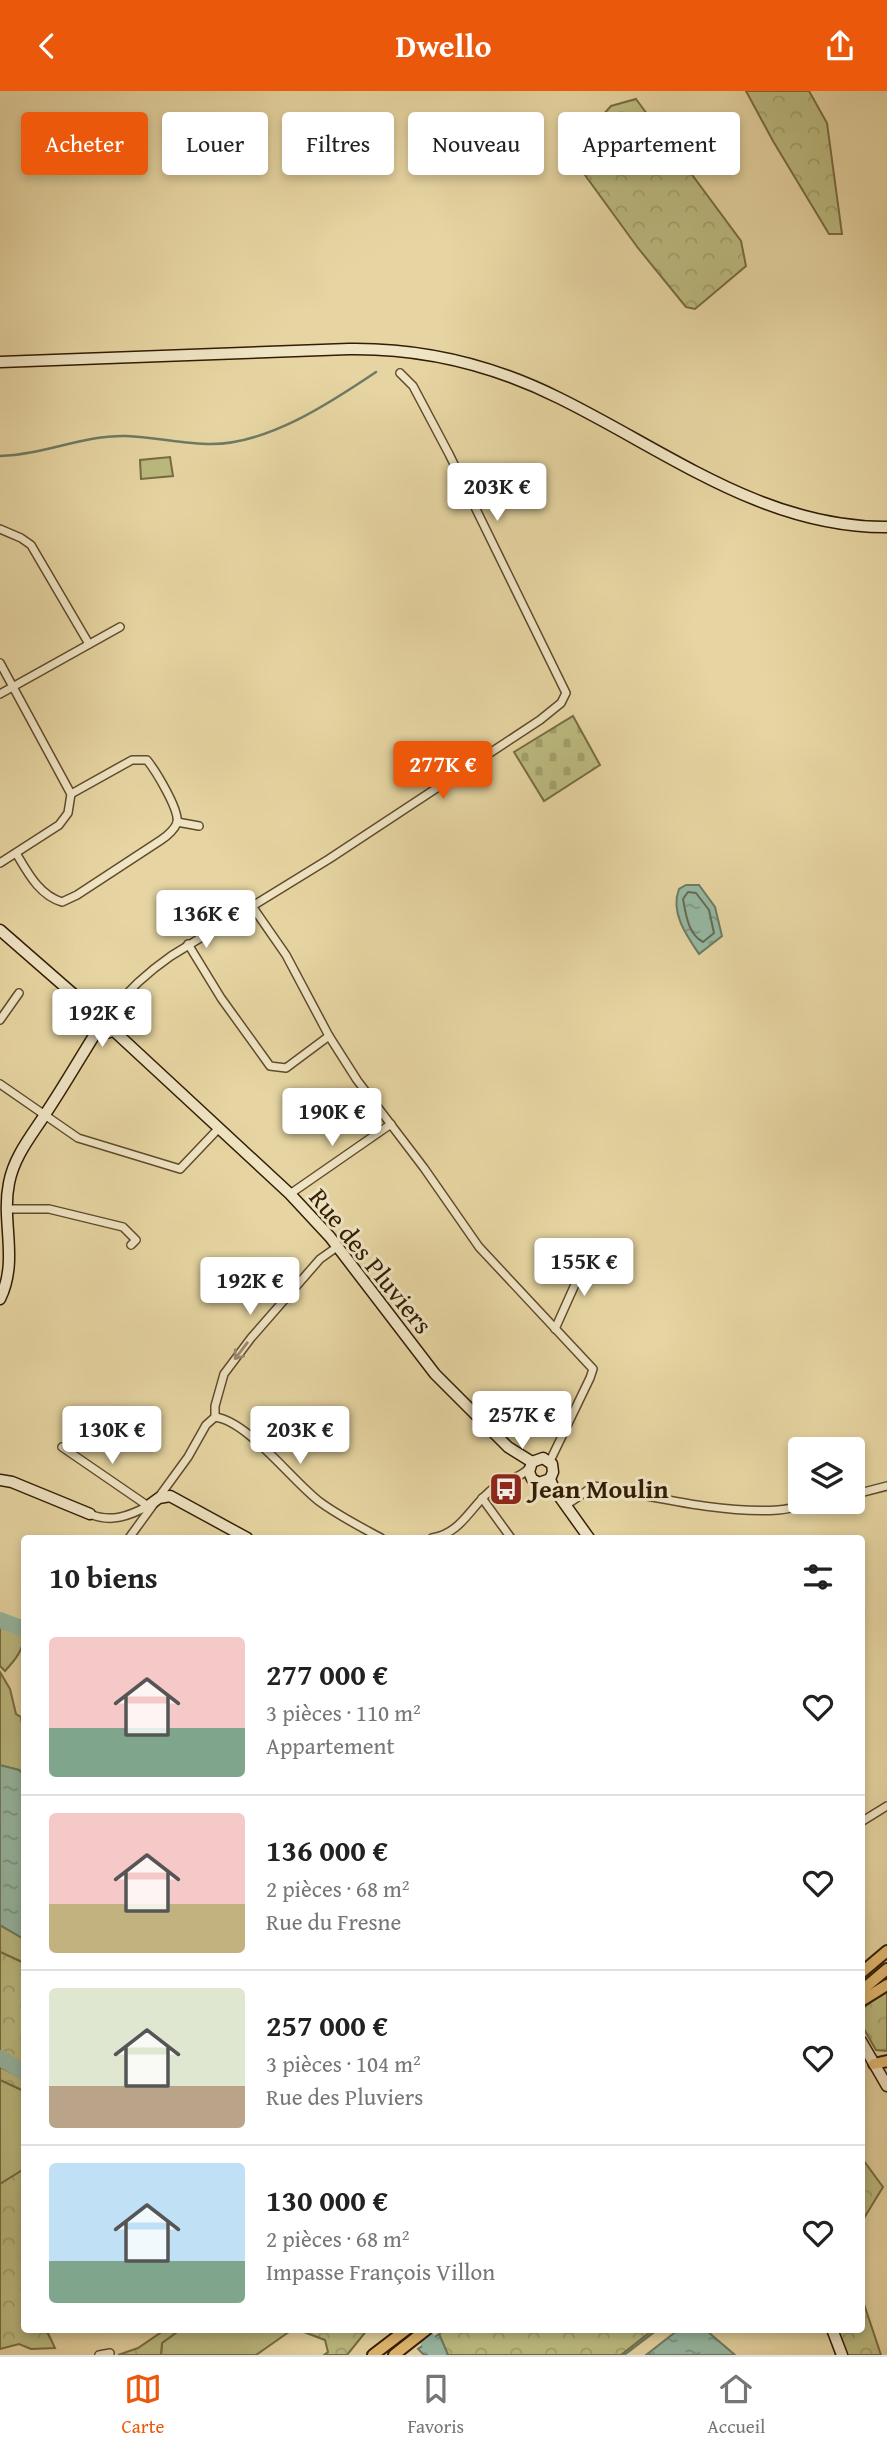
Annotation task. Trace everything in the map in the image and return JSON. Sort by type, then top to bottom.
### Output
[{"type":"main road","points":[[865,1970],[887,1951]]},
{"type":"main road","points":[[865,1988],[887,1969]]},
{"type":"main road","points":[[865,1999],[887,1985]]},
{"type":"main road","points":[[874,2064],[887,2061]]},
{"type":"main road","points":[[373,2355],[402,2333]]},
{"type":"main road","points":[[394,2355],[422,2333]]},
{"type":"street","points":[[0,362],[349,349],[404,351],[447,358],[489,369],[560,398],[700,475],[766,505],[839,525],[887,527]]},
{"type":"street","points":[[112,1011],[148,972],[540,720],[561,703],[566,693],[449,454],[413,386],[400,373]]},
{"type":"street","points":[[0,529],[31,545],[89,644]]},
{"type":"street","points":[[0,694],[120,627]]},
{"type":"street","points":[[0,663],[71,794],[68,813],[60,825],[0,863]]},
{"type":"street","points":[[16,853],[36,885],[51,899],[62,902],[170,834],[177,822],[176,811],[147,760],[132,760],[71,794]]},
{"type":"street","points":[[177,822],[199,825]]},
{"type":"street","points":[[252,906],[286,955],[329,1036],[479,1247],[593,1369],[550,1461],[553,1472],[550,1479],[536,1481],[530,1476],[531,1465]]},
{"type":"street","points":[[0,930],[95,1013]]},
{"type":"street","points":[[188,944],[221,998],[270,1066],[286,1068],[329,1036]]},
{"type":"street","points":[[0,1020],[19,993]]},
{"type":"street","points":[[102,1009],[112,1011],[117,1019],[113,1030],[106,1034],[97,1031],[92,1021],[95,1013],[102,1009]]},
{"type":"street","name":"Rue des Pluviers","points":[[113,1030],[290,1194],[337,1247],[435,1374],[508,1447],[531,1465]]},
{"type":"street","points":[[0,1299],[8,1273],[5,1236],[9,1183],[15,1164],[27,1138],[97,1031]]},
{"type":"street","points":[[0,1084],[78,1137],[180,1169],[219,1128]]},
{"type":"street","points":[[290,1194],[391,1124]]},
{"type":"street","points":[[7,1209],[49,1209],[123,1227],[136,1240],[131,1245]]},
{"type":"street","points":[[131,1535],[188,1457],[206,1425],[215,1417],[215,1406],[224,1374],[251,1338],[320,1259],[337,1247]]},
{"type":"street","points":[[555,1329],[577,1280],[570,1268]]},
{"type":"street","points":[[215,1417],[222,1418],[248,1434],[322,1504],[376,1535]]},
{"type":"street","points":[[62,1447],[148,1506]]},
{"type":"street","points":[[447,1535],[482,1498],[502,1482],[524,1475],[531,1465],[543,1458],[550,1461]]},
{"type":"street","points":[[550,1479],[587,1535]]},
{"type":"street","points":[[0,1481],[12,1482],[90,1514],[110,1519],[131,1515],[159,1498],[170,1496],[242,1535]]},
{"type":"street","points":[[566,1505],[594,1486],[693,1503],[754,1510],[788,1508]]},
{"type":"street","points":[[865,1492],[887,1486]]},
{"type":"street","points":[[482,1498],[509,1535]]},
{"type":"street","points":[[865,1819],[887,1805]]},
{"type":"street","points":[[865,2048],[887,2086]]},
{"type":"street","points":[[834,2333],[842,2355]]},
{"type":"street","points":[[99,2355],[110,2353]]},
{"type":"green space","points":[[746,91],[809,91],[827,123],[842,234],[829,234]]},
{"type":"green space","points":[[636,99],[646,112],[606,112],[611,106]]},
{"type":"green space","points":[[585,175],[692,175],[741,241],[746,266],[695,309],[686,307],[638,248]]},
{"type":"green space","points":[[170,457],[173,476],[141,479],[140,460]]},
{"type":"green space","points":[[573,716],[600,765],[544,801],[514,752]]},
{"type":"green space","points":[[0,1626],[21,1633],[21,1650],[5,1671],[0,1666]]},
{"type":"green space","points":[[0,1672],[10,1689],[16,1714],[21,1717],[21,1772],[0,1766]]},
{"type":"green space","points":[[0,1925],[21,1937],[21,1962],[0,1952]]},
{"type":"green space","points":[[0,1952],[21,1962],[21,2065],[0,2055]]},
{"type":"green space","points":[[887,1992],[887,2051],[876,2050],[865,2031],[865,2007]]},
{"type":"green space","points":[[0,2067],[21,2078],[21,2090],[0,2080]]},
{"type":"green space","points":[[0,2080],[21,2090],[21,2171],[0,2184]]},
{"type":"green space","points":[[865,2162],[883,2187],[865,2216]]},
{"type":"green space","points":[[21,2171],[21,2333],[48,2333],[55,2348],[31,2349],[19,2344],[0,2349],[0,2184]]},
{"type":"green space","points":[[865,2307],[881,2355],[847,2355],[838,2333],[865,2333]]},
{"type":"green space","points":[[160,2333],[176,2333],[162,2343],[161,2355],[118,2355],[138,2348]]},
{"type":"green space","points":[[176,2333],[287,2333],[256,2355],[161,2355],[162,2343]]},
{"type":"green space","points":[[307,2333],[365,2333],[347,2355],[324,2355],[328,2352],[325,2340]]},
{"type":"green space","points":[[649,2333],[621,2355],[448,2355],[439,2334]]},
{"type":"water","points":[[686,885],[699,885],[715,907],[722,936],[699,954],[685,931],[676,906],[679,889]]},
{"type":"water","points":[[0,1765],[21,1772],[21,1937],[0,1925]]},
{"type":"water","points":[[674,2333],[709,2333],[735,2355],[646,2355]]},
{"type":"water","points":[[439,2334],[448,2355],[424,2355],[418,2349]]},
{"type":"waterway","points":[[0,456],[126,436],[200,444],[233,442],[298,420],[376,372]]},
{"type":"waterway","points":[[0,1620],[21,1628]]},
{"type":"waterway","points":[[0,2058],[21,2070]]},
{"type":"waterway","points":[[423,2333],[438,2355]]},
{"type":"waterway","points":[[624,2355],[653,2333]]},
{"type":"waterway","points":[[828,2333],[836,2355]]},
{"type":"place","name":"Jean Moulin","points":[[506,1489]]}]
